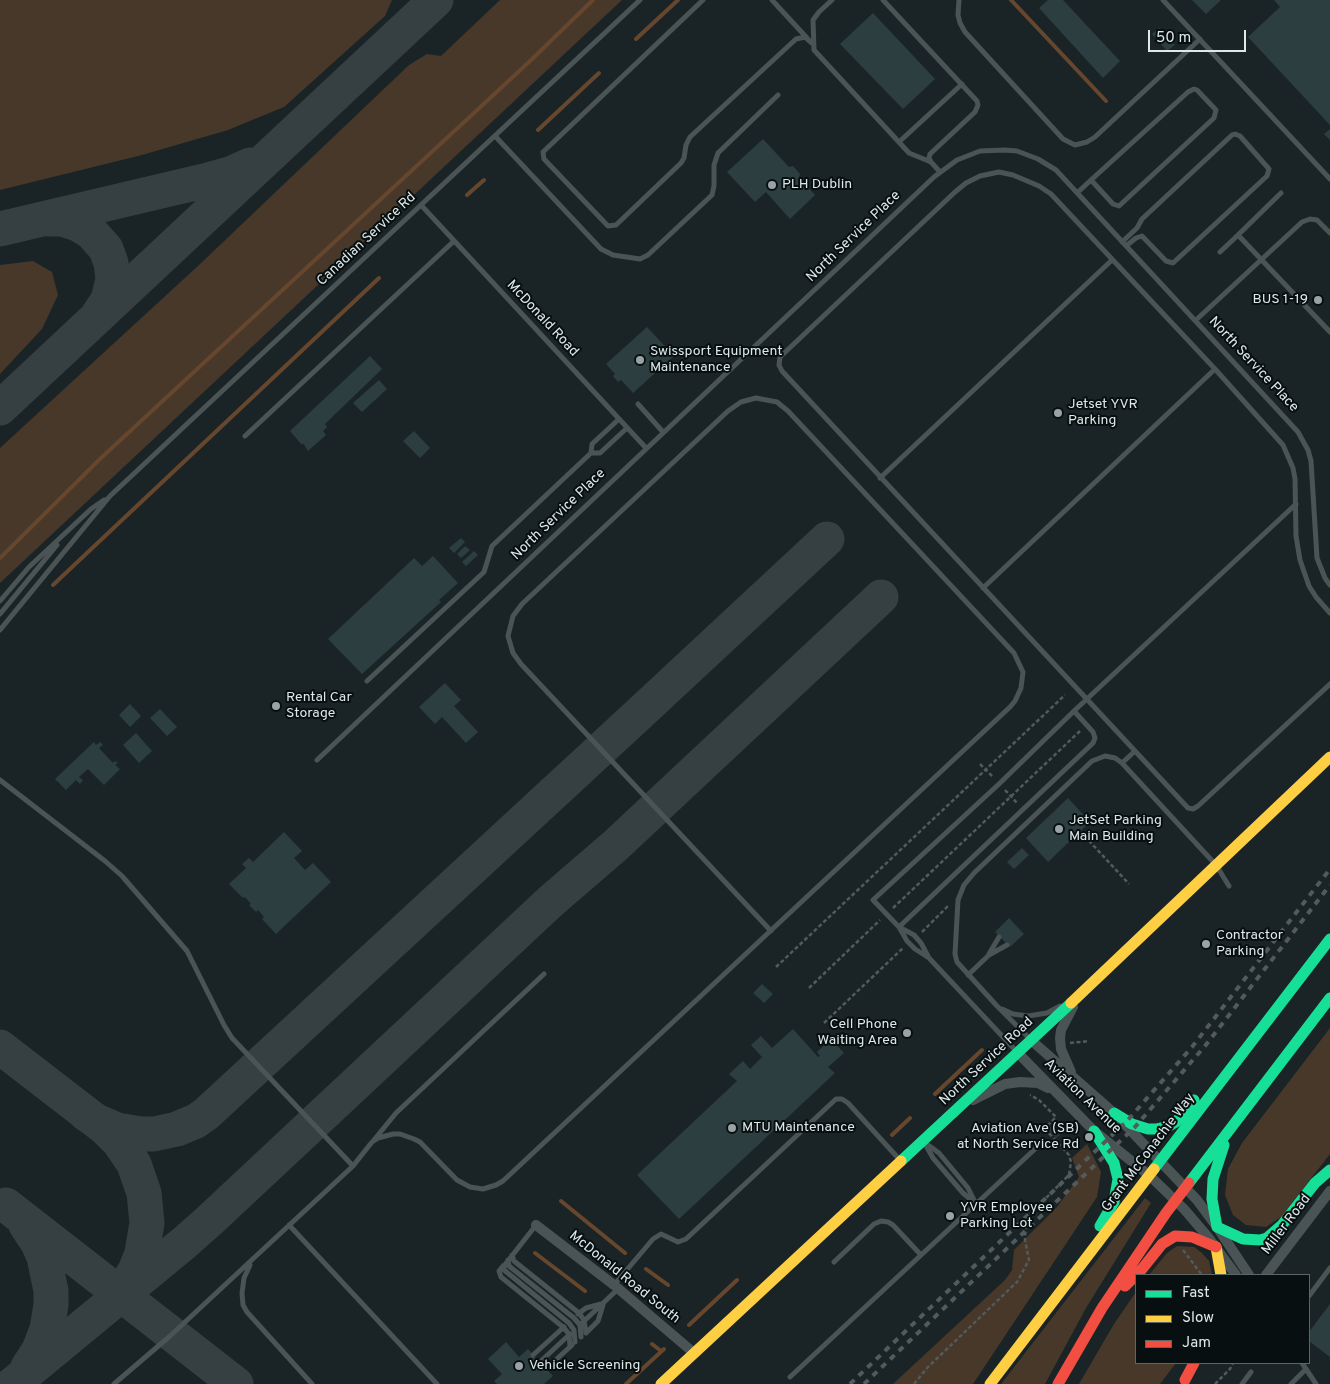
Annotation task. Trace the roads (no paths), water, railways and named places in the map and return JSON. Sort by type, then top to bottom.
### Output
[{"type":"main road","name":"North Service Road","points":[[661,1384],[965,1104],[1330,758]]},
{"type":"main road","name":"Grant McConachie Way","points":[[990,1384],[1330,939]]},
{"type":"main road","points":[[1058,1384],[1102,1308],[1185,1188],[1330,998]]},
{"type":"main road","points":[[1114,1113],[1132,1124],[1148,1128],[1162,1128],[1176,1122],[1236,1045],[1282,1002]]},
{"type":"main road","points":[[1228,1131],[1213,1179],[1212,1199],[1217,1227],[1244,1239],[1260,1240],[1267,1238],[1282,1225],[1315,1183],[1330,1170]]},
{"type":"main road","points":[[1039,1320],[1114,1202],[1117,1194],[1118,1174],[1114,1163],[1094,1132]]},
{"type":"main road","points":[[1137,1274],[1168,1240],[1175,1236],[1184,1236],[1198,1239],[1216,1247],[1221,1274]]},
{"type":"main road","points":[[1102,1308],[1135,1276]]},
{"type":"main road","points":[[1184,1382],[1193,1364]]},
{"type":"street","points":[[1077,999],[1061,1030],[1060,1038],[1061,1049],[1068,1066],[1078,1081]]},
{"type":"street","name":"Aviation Avenue","points":[[1032,1041],[1114,1113],[1197,1200],[1248,1274]]},
{"type":"street","name":"Aviation Avenue","points":[[1018,1054],[1094,1132],[1150,1176],[1176,1201],[1216,1247],[1235,1274]]},
{"type":"street","points":[[965,1104],[1005,1084],[1020,1082],[1038,1082],[1059,1094]]},
{"type":"street","name":"Miller Road","points":[[1267,1274],[1330,1191]]},
{"type":"street","name":"McDonald Road South","points":[[536,1225],[616,1287],[694,1354]]},
{"type":"street","points":[[1184,1382],[1197,1364]]},
{"type":"lane","name":"Canadian Service Rd","points":[[110,496],[640,0]]},
{"type":"lane","points":[[703,0],[543,152],[544,159],[608,226],[616,224],[681,163],[690,137],[796,39],[801,37],[808,39]]},
{"type":"lane","points":[[772,0],[813,44]]},
{"type":"lane","points":[[832,0],[813,20],[813,44],[816,54],[909,153],[931,162]]},
{"type":"lane","points":[[883,0],[977,101],[977,109],[930,154],[931,162],[940,172]]},
{"type":"lane","points":[[959,0],[958,15],[965,32],[1063,139],[1075,145],[1087,142],[1095,137],[1200,39]]},
{"type":"lane","points":[[1163,0],[1330,179]]},
{"type":"lane","points":[[899,142],[962,84]]},
{"type":"lane","points":[[1077,194],[1091,180],[1191,90],[1200,92],[1216,110],[1214,118],[1119,206],[1113,204],[1091,180]]},
{"type":"lane","points":[[495,136],[601,249],[613,255],[640,259],[648,255],[712,195],[714,165],[718,153],[778,95]]},
{"type":"lane","points":[[1232,135],[1240,136],[1269,169],[1267,176],[1175,262],[1168,263],[1142,236],[1124,244],[1142,219],[1232,135]]},
{"type":"lane","name":"North Service Place","points":[[317,760],[940,172],[957,160],[980,151],[1005,150],[1017,152],[1027,154],[1047,164],[1292,424],[1303,439],[1311,461],[1318,558],[1330,585]]},
{"type":"lane","points":[[1330,613],[1316,597],[1304,573],[1298,548],[1293,468],[1283,445],[1215,369],[1045,189],[1013,175],[998,172],[989,173],[966,183],[783,354],[779,360],[782,371],[1086,700],[1190,809],[1195,808],[1330,684]]},
{"type":"lane","points":[[1220,252],[1281,193]]},
{"type":"lane","name":"McDonald Road","points":[[421,205],[646,448]]},
{"type":"lane","points":[[1196,320],[1306,220],[1317,220],[1330,233]]},
{"type":"lane","points":[[1238,235],[1330,332]]},
{"type":"lane","points":[[245,436],[454,241]]},
{"type":"lane","points":[[880,478],[1112,260]]},
{"type":"lane","points":[[983,588],[1215,369]]},
{"type":"lane","points":[[372,1142],[393,1134],[408,1136],[420,1142],[451,1175],[463,1184],[483,1189],[496,1186],[509,1176],[771,931],[1010,707],[1019,694],[1023,672],[1014,653],[788,412],[777,402],[756,398],[741,402],[728,411],[522,604],[513,616],[508,636],[513,653],[521,664],[771,931]]},
{"type":"lane","points":[[638,404],[663,432]]},
{"type":"lane","points":[[368,681],[484,572],[492,546],[591,453],[592,444],[619,419]]},
{"type":"lane","points":[[591,453],[600,453],[627,428]]},
{"type":"lane","points":[[0,601],[29,567],[91,509],[110,496]]},
{"type":"lane","points":[[0,630],[110,496]]},
{"type":"lane","points":[[929,958],[907,941],[899,927],[873,900],[1296,504]]},
{"type":"lane","points":[[0,614],[68,531]]},
{"type":"lane","points":[[899,927],[1093,743],[1095,738],[1093,732],[1074,711]]},
{"type":"lane","points":[[1135,751],[1122,763],[1216,865],[1229,886]]},
{"type":"lane","name":"Aviation Avenue","points":[[1032,1041],[957,962],[955,954],[958,900],[967,879],[1092,762],[1105,756],[1114,758],[1122,763]]},
{"type":"lane","points":[[0,780],[106,861],[122,876],[187,951],[232,1038],[353,1166]]},
{"type":"lane","points":[[899,927],[914,935],[922,943],[929,958]]},
{"type":"lane","points":[[989,955],[999,937]]},
{"type":"lane","points":[[968,975],[989,955],[1007,945]]},
{"type":"lane","name":"Aviation Avenue","points":[[929,958],[1018,1054]]},
{"type":"lane","points":[[114,1384],[170,1336],[353,1166],[396,1113],[544,974]]},
{"type":"lane","points":[[997,1006],[1013,1014],[1037,1015],[1077,999]]},
{"type":"lane","points":[[540,1362],[604,1302],[653,1239],[661,1234],[678,1242],[686,1239],[836,1099],[842,1099],[848,1103],[901,1162]]},
{"type":"lane","points":[[924,1142],[933,1158],[962,1193],[976,1204]]},
{"type":"lane","points":[[790,1378],[1035,1149]]},
{"type":"lane","points":[[834,1262],[874,1224],[881,1221],[893,1225],[921,1255]]},
{"type":"lane","points":[[289,1225],[437,1384]]},
{"type":"lane","points":[[536,1225],[499,1271],[501,1277],[569,1334],[570,1347]]},
{"type":"lane","points":[[512,1255],[514,1261],[579,1314],[584,1320],[586,1333]]},
{"type":"lane","points":[[256,1256],[249,1265],[244,1278],[243,1304],[252,1319],[312,1384]]},
{"type":"lane","points":[[508,1260],[510,1266],[574,1318],[580,1325],[581,1337]]},
{"type":"lane","points":[[504,1266],[505,1271],[568,1323],[574,1330],[576,1342]]},
{"type":"lane","points":[[1310,1295],[1330,1268]]},
{"type":"lane","points":[[533,1355],[586,1308],[604,1302]]},
{"type":"lane","points":[[546,1369],[598,1321],[604,1302]]},
{"type":"lane","points":[[1303,1364],[1316,1384]]},
{"type":"lane","points":[[1292,1384],[1306,1369]]},
{"type":"lane","points":[[1242,1384],[1251,1372]]},
{"type":"waterway","points":[[0,558],[101,458],[529,62],[593,0]]},
{"type":"waterway","points":[[636,39],[678,0]]},
{"type":"waterway","points":[[1011,0],[1106,101]]},
{"type":"waterway","points":[[538,130],[599,73]]},
{"type":"waterway","points":[[467,195],[484,180]]},
{"type":"waterway","points":[[53,585],[379,278]]},
{"type":"waterway","points":[[935,1094],[982,1050]]},
{"type":"waterway","points":[[892,1135],[910,1118]]},
{"type":"waterway","points":[[561,1201],[625,1253]]},
{"type":"waterway","points":[[535,1253],[585,1291]]},
{"type":"waterway","points":[[646,1269],[668,1285]]},
{"type":"waterway","points":[[689,1325],[737,1280]]},
{"type":"waterway","points":[[652,1344],[661,1351]]},
{"type":"waterway","points":[[626,1384],[664,1349]]},
{"type":"railway","points":[[850,1384],[1127,1121],[1192,1047],[1330,869]]},
{"type":"railway","points":[[864,1384],[1135,1127],[1205,1046],[1330,885]]},
{"type":"place","name":"PLH Dublin","points":[[772,185]]},
{"type":"place","name":"BUS 1-19","points":[[1318,300]]},
{"type":"place","name":"Swissport Equipment Maintenance","points":[[640,360]]},
{"type":"place","name":"Jetset YVR Parking","points":[[1058,413]]},
{"type":"place","name":"Rental Car Storage","points":[[276,706]]},
{"type":"place","name":"JetSet Parking Main Building","points":[[1059,829]]},
{"type":"place","name":"Contractor Parking","points":[[1206,944]]},
{"type":"place","name":"Cell Phone Waiting Area","points":[[907,1033]]},
{"type":"place","name":"MTU Maintenance","points":[[732,1128]]},
{"type":"place","name":"Aviation Ave (SB) at North Service Rd","points":[[1089,1137]]},
{"type":"place","name":"YVR Employee Parking Lot","points":[[950,1216]]},
{"type":"place","name":"Vehicle Screening","points":[[519,1366]]}]
